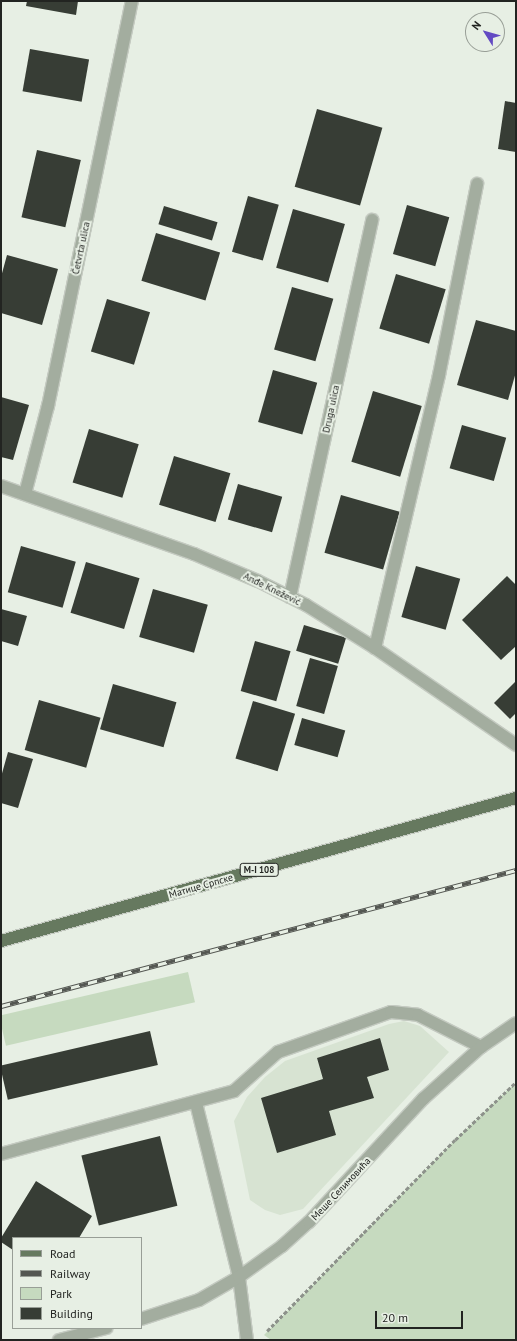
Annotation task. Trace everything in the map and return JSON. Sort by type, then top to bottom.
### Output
[{"type":"main road","name":"Матице Српске","points":[[1,941],[516,798]]},
{"type":"street","name":"Četvrta ulica","points":[[25,494],[48,406],[132,1]]},
{"type":"street","points":[[375,648],[439,375],[477,184]]},
{"type":"street","name":"Druga ulica","points":[[290,597],[372,220]]},
{"type":"street","name":"Anđe Knežević","points":[[1,486],[194,554],[290,597],[375,648],[516,745]]},
{"type":"street","points":[[1,1154],[196,1103],[234,1091],[278,1052],[391,1012],[405,1012],[418,1015],[481,1047]]},
{"type":"street","name":"Меше Селимовића","points":[[142,1319],[199,1300],[239,1277],[309,1222],[423,1099],[481,1047],[516,1023]]},
{"type":"street","points":[[196,1103],[239,1277],[246,1340]]},
{"type":"street","points":[[59,1340],[102,1329]]},
{"type":"path","points":[[264,1335],[455,1140],[516,1082]]},
{"type":"shaded area","points":[[404,1021],[420,1026],[449,1052],[303,1209],[280,1215],[265,1210],[250,1200],[234,1121],[247,1097],[265,1077],[285,1061],[389,1024]]},
{"type":"green space","points":[[188,972],[195,1002],[6,1046],[1,1024],[1,1015]]},
{"type":"green space","points":[[516,1082],[516,1340],[271,1340],[264,1335],[455,1140]]},
{"type":"building","points":[[27,1],[78,1],[76,15],[26,6]]},
{"type":"building","points":[[30,49],[89,59],[82,102],[23,91]]},
{"type":"building","points":[[505,101],[516,103],[516,152],[498,149]]},
{"type":"building","points":[[317,109],[382,128],[360,206],[295,187]]},
{"type":"building","points":[[37,150],[81,160],[65,227],[21,217]]},
{"type":"building","points":[[248,196],[279,205],[263,261],[232,252]]},
{"type":"building","points":[[407,205],[449,217],[435,266],[393,254]]},
{"type":"building","points":[[164,206],[218,222],[212,241],[158,224]]},
{"type":"building","points":[[293,209],[345,224],[328,283],[276,268]]},
{"type":"building","points":[[156,233],[220,253],[205,300],[141,281]]},
{"type":"building","points":[[7,255],[58,269],[42,325],[1,313],[1,277]]},
{"type":"building","points":[[396,274],[446,289],[429,344],[379,329]]},
{"type":"building","points":[[292,287],[333,299],[315,361],[274,349]]},
{"type":"building","points":[[107,299],[150,312],[134,365],[91,352]]},
{"type":"building","points":[[476,320],[516,331],[516,372],[508,400],[457,385]]},
{"type":"building","points":[[273,370],[317,383],[302,435],[258,422]]},
{"type":"building","points":[[373,391],[422,406],[400,477],[351,462]]},
{"type":"building","points":[[1,397],[29,405],[13,460],[1,457]]},
{"type":"building","points":[[462,425],[506,438],[494,481],[450,468]]},
{"type":"building","points":[[89,429],[139,444],[122,498],[73,483]]},
{"type":"building","points":[[174,456],[230,473],[216,522],[159,505]]},
{"type":"building","points":[[238,484],[282,497],[272,532],[228,520]]},
{"type":"building","points":[[341,495],[400,512],[383,569],[324,553]]},
{"type":"building","points":[[21,546],[76,562],[63,608],[8,592]]},
{"type":"building","points":[[86,562],[140,578],[124,629],[71,613]]},
{"type":"building","points":[[416,566],[460,579],[446,630],[401,617]]},
{"type":"building","points":[[507,576],[516,585],[516,646],[501,660],[462,620]]},
{"type":"building","points":[[153,589],[208,605],[194,653],[139,637]]},
{"type":"building","points":[[1,609],[27,616],[18,646],[1,641]]},
{"type":"building","points":[[304,625],[346,638],[338,664],[296,651]]},
{"type":"building","points":[[255,641],[291,651],[276,701],[241,691]]},
{"type":"building","points":[[310,658],[338,666],[324,714],[296,706]]},
{"type":"building","points":[[516,681],[516,713],[510,719],[494,703]]},
{"type":"building","points":[[113,684],[176,702],[163,747],[100,729]]},
{"type":"building","points":[[39,700],[101,718],[86,768],[25,750]]},
{"type":"building","points":[[253,701],[295,714],[278,771],[235,758]]},
{"type":"building","points":[[302,718],[345,730],[338,757],[294,745]]},
{"type":"building","points":[[8,752],[33,759],[18,808],[1,803],[1,777]]},
{"type":"building","points":[[150,1031],[158,1065],[8,1100],[1,1065]]},
{"type":"building","points":[[380,1038],[389,1070],[367,1077],[374,1098],[329,1111],[336,1135],[277,1153],[261,1098],[323,1079],[317,1058]]},
{"type":"building","points":[[160,1136],[177,1206],[99,1225],[81,1156]]},
{"type":"building","points":[[36,1181],[92,1216],[80,1237],[12,1237],[12,1249],[1,1242],[1,1238]]},
{"type":"railway","points":[[1,1006],[516,870]]}]
